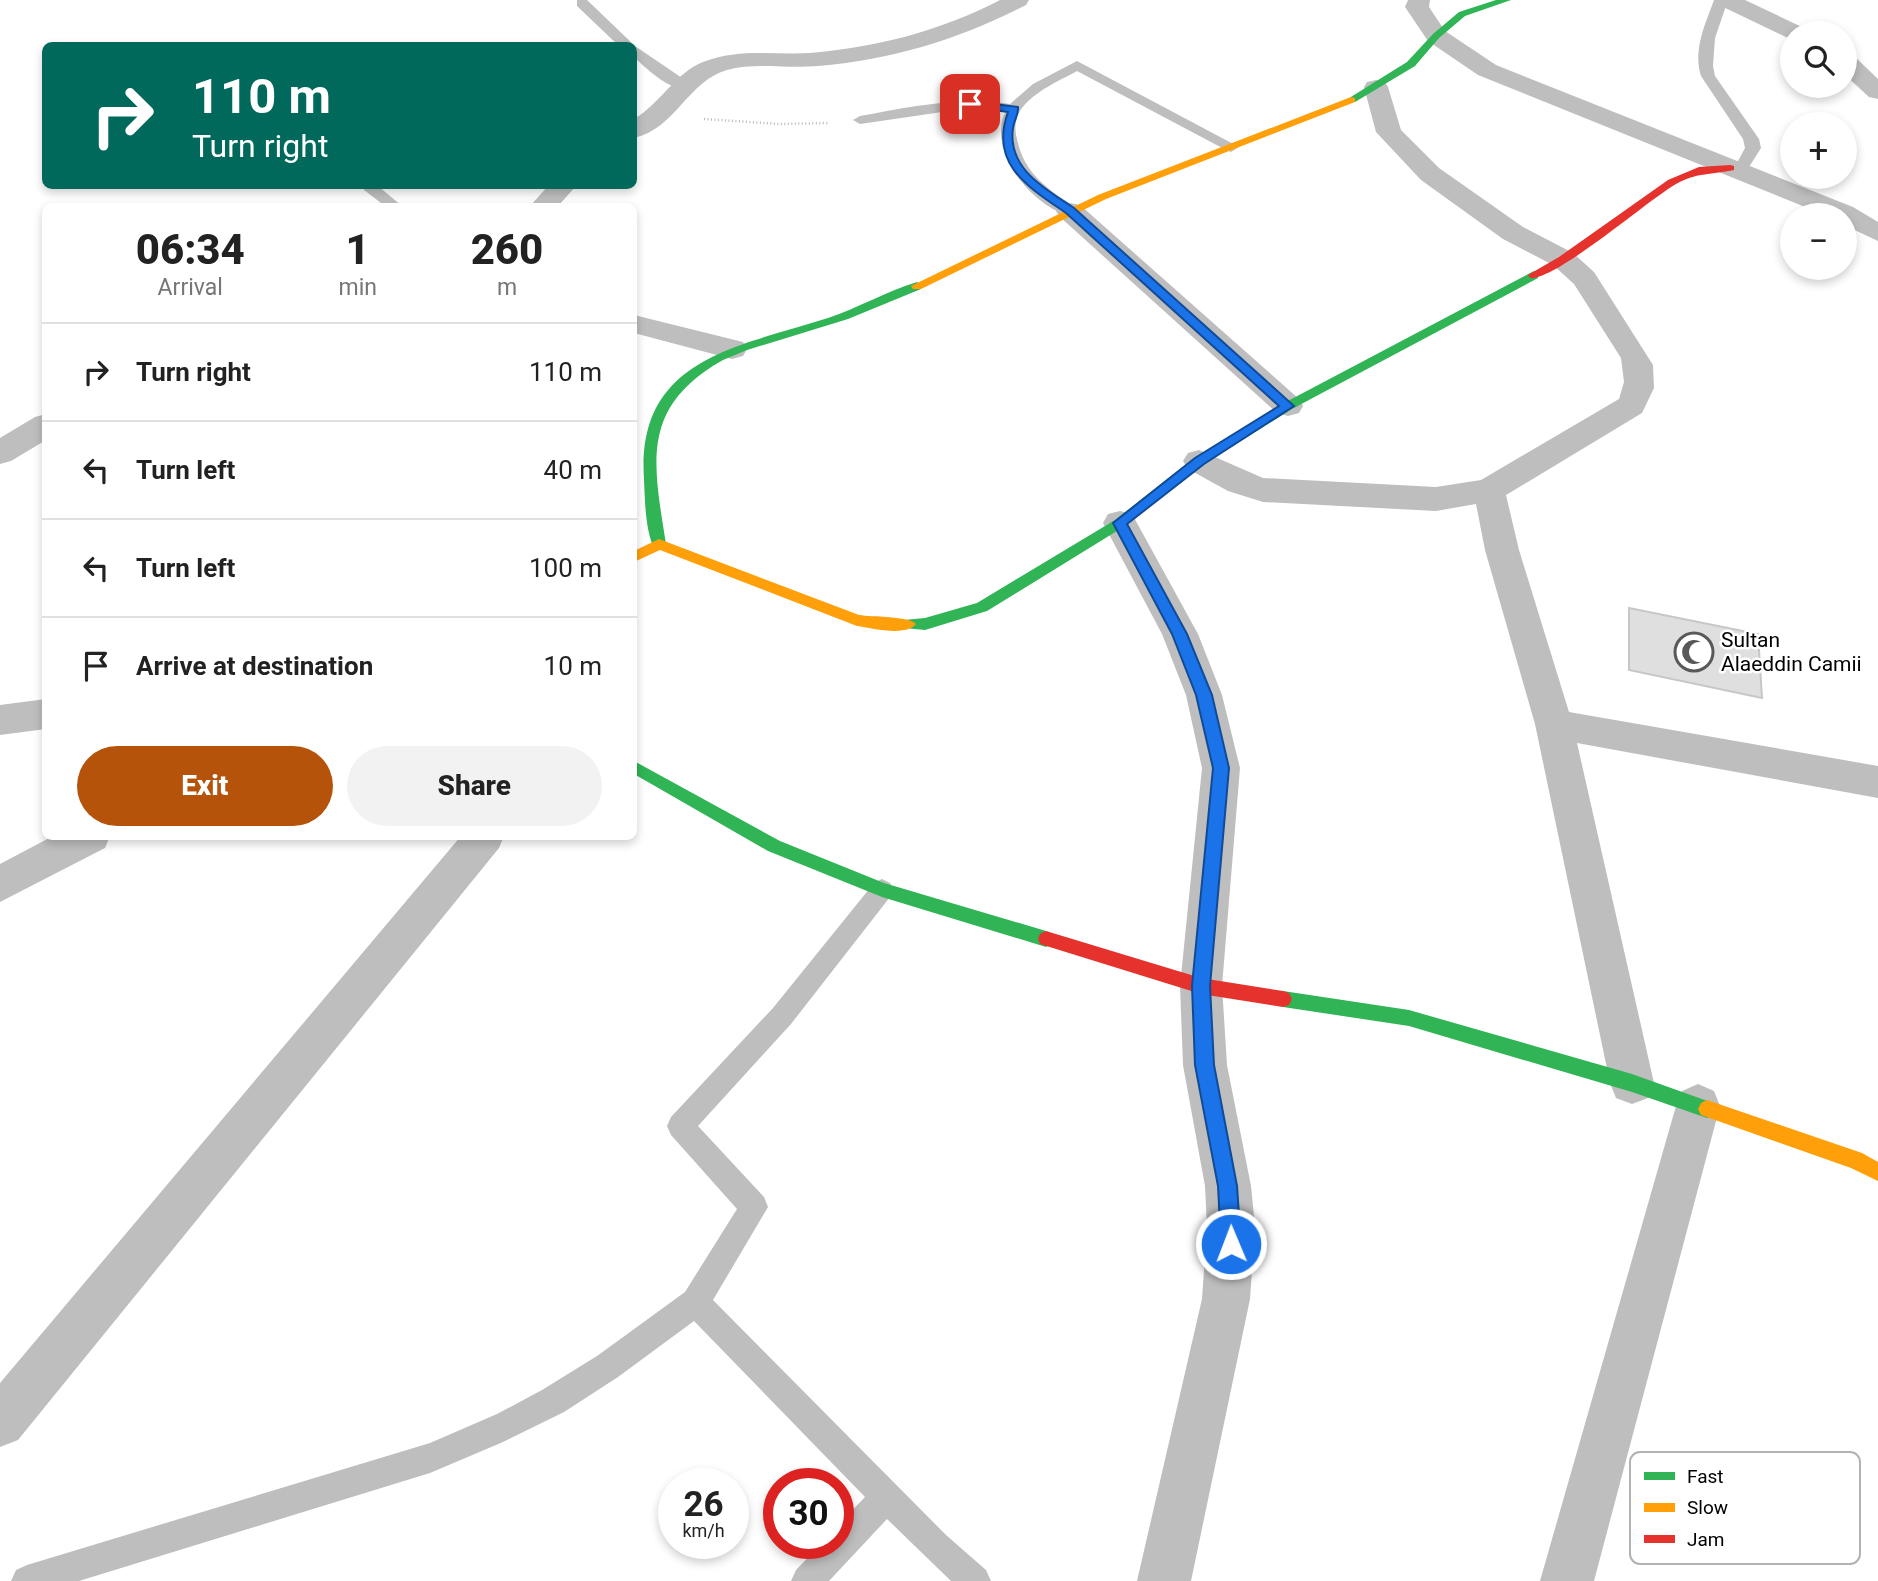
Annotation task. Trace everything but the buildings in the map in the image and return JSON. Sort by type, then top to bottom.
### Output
[{"type":"street","points":[[637,128],[658,116],[683,85],[712,67],[730,62],[805,61],[885,52],[975,24],[1018,0]]},
{"type":"street","points":[[1419,0],[1417,7],[1436,36],[1487,70],[1843,213],[1878,233]]},
{"type":"street","points":[[659,544],[649,451],[655,421],[667,399],[682,382],[709,360],[732,349],[841,318],[1070,211],[1348,101],[1376,87],[1411,64],[1436,36],[1462,14],[1506,0]]},
{"type":"street","points":[[1727,0],[1780,25]]},
{"type":"street","points":[[1857,63],[1878,92]]},
{"type":"street","points":[[1199,461],[1239,483],[1263,490],[1436,499],[1489,490],[1631,406],[1637,396],[1640,371],[1636,358],[1584,278],[1563,258],[1513,233],[1430,174],[1389,132],[1376,87]]},
{"type":"street","points":[[637,555],[659,544],[857,620],[902,625],[954,617],[982,607],[1120,523],[1199,461],[1288,406],[1563,258],[1672,182],[1699,170],[1730,168]]},
{"type":"street","points":[[546,203],[560,189]]},
{"type":"street","points":[[1070,211],[1288,406]]},
{"type":"street","points":[[637,325],[732,349]]},
{"type":"street","points":[[4,442],[42,427]]},
{"type":"street","points":[[1489,490],[1502,550],[1554,724],[1632,1083]]},
{"type":"street","points":[[1120,523],[1180,634],[1204,695],[1221,768],[1201,986],[1205,1065],[1228,1186],[1230,1262],[1226,1299],[1164,1581]]},
{"type":"street","points":[[0,720],[42,715]]},
{"type":"street","points":[[1554,724],[1878,782]]},
{"type":"street","points":[[637,769],[774,846],[882,890],[1201,986],[1409,1018],[1632,1083],[1855,1160],[1878,1172]]},
{"type":"street","points":[[0,884],[83,840]]},
{"type":"street","points":[[0,1422],[482,840]]},
{"type":"street","points":[[1567,1581],[1699,1107]]},
{"type":"lane","points":[[1721,0],[1704,48],[1704,66],[1751,139],[1752,148],[1744,164],[1730,168]]},
{"type":"lane","points":[[582,3],[624,42]]},
{"type":"lane","points":[[637,53],[654,68],[683,85]]},
{"type":"lane","points":[[1070,211],[1033,186],[1011,158],[1007,129],[1014,109],[1026,96],[1077,65],[1231,147]]},
{"type":"lane","points":[[860,120],[953,105],[988,104],[1014,109]]},
{"type":"lane","points":[[373,189],[390,203]]},
{"type":"lane","points":[[27,1581],[443,1453],[493,1432],[552,1401],[627,1354],[695,1302],[754,1207],[680,1126],[782,1016],[882,890]]},
{"type":"lane","points":[[695,1302],[935,1546],[975,1581]]},
{"type":"lane","points":[[807,1581],[887,1497]]},
{"type":"path","points":[[658,116],[780,124],[860,120]]},
{"type":"traffic: fast","points":[[1351,100],[1411,64],[1436,36],[1462,14],[1506,0]]},
{"type":"traffic: fast","points":[[909,624],[925,624],[982,607],[1120,523],[1199,461],[1288,406],[1534,275]]},
{"type":"traffic: fast","points":[[659,544],[651,488],[651,446],[653,432],[663,406],[677,385],[696,369],[742,347],[843,317],[917,286]]},
{"type":"traffic: fast","points":[[637,769],[774,846],[882,890],[1046,939]]},
{"type":"traffic: fast","points":[[1283,999],[1409,1018],[1632,1083],[1707,1109]]},
{"type":"traffic: slow","points":[[917,286],[1102,197],[1351,100]]},
{"type":"traffic: slow","points":[[637,555],[659,544],[857,620],[879,624],[909,624]]},
{"type":"traffic: slow","points":[[1707,1109],[1855,1160],[1878,1172]]},
{"type":"traffic: jam","points":[[1534,275],[1563,259],[1672,182],[1699,170],[1730,168]]},
{"type":"traffic: jam","points":[[1046,939],[1201,986],[1283,999]]},
{"type":"place","name":"Sultan Alaeddin Camii","points":[[1694,652]]},
{"type":"route","points":[[970,104],[1014,109],[1007,129],[1011,158],[1021,173],[1033,186],[1070,211],[1288,406],[1199,461],[1120,523],[1180,634],[1204,695],[1221,768],[1201,986],[1205,1065],[1228,1186],[1231,1244]]}]
